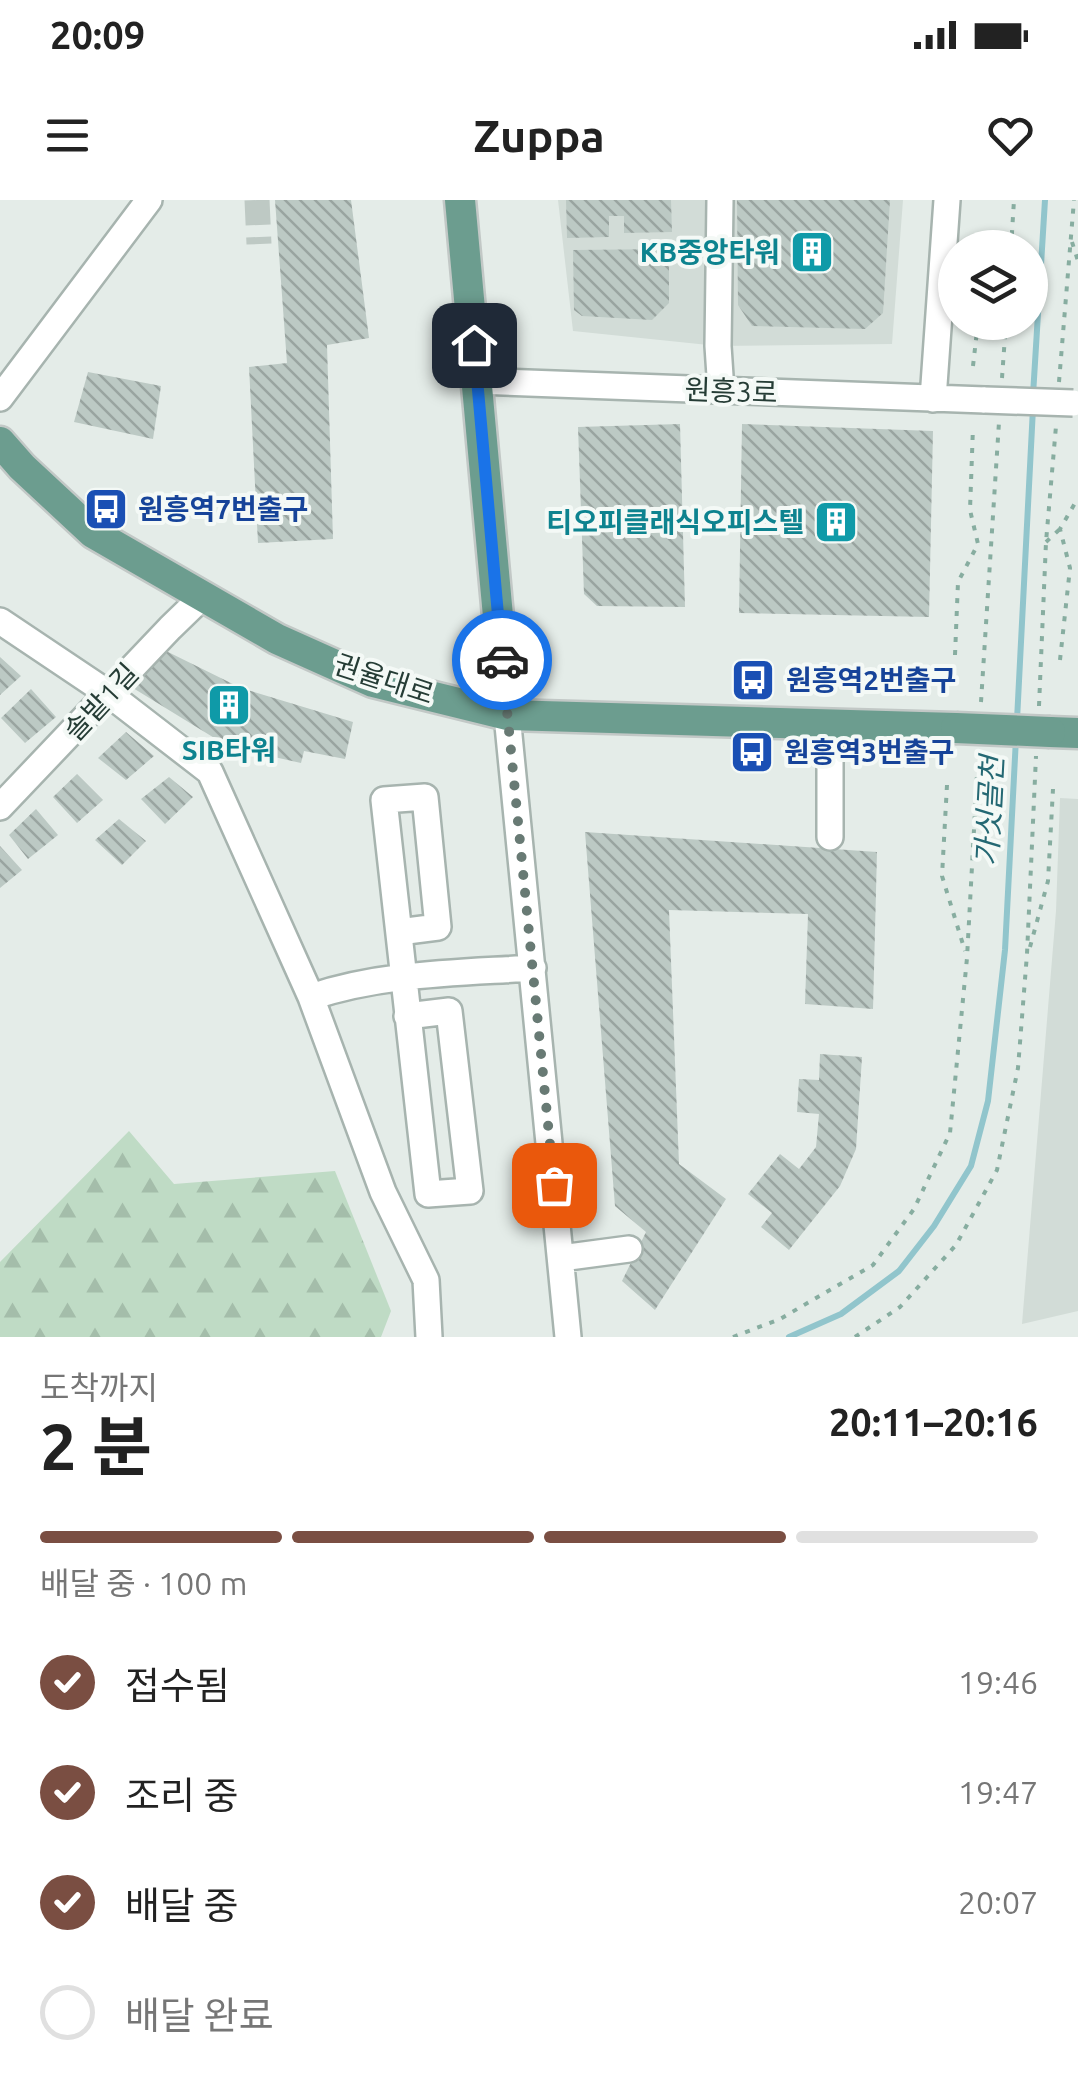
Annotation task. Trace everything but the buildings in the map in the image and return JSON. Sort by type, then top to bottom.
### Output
[{"type":"main road","points":[[460,200],[507,714]]},
{"type":"main road","name":"권율대로","points":[[0,442],[93,533],[278,639],[373,682],[507,714],[830,724],[968,735],[1050,735]]},
{"type":"street","points":[[0,398],[149,200]]},
{"type":"street","points":[[720,200],[721,391]]},
{"type":"street","points":[[932,398],[947,200]]},
{"type":"street","name":"원흥3로","points":[[477,381],[932,398],[992,408],[1067,401]]},
{"type":"street","name":"솔밭1길","points":[[0,807],[202,597]]},
{"type":"street","points":[[0,622],[109,694],[210,772],[311,997],[383,1192],[426,1280],[429,1337]]},
{"type":"street","points":[[507,714],[568,1337]]},
{"type":"street","points":[[830,724],[830,837]]},
{"type":"street","points":[[399,932],[438,927],[426,797],[384,800],[406,1016],[428,1194],[470,1191],[450,1011],[406,1016]]},
{"type":"street","points":[[311,997],[351,984],[403,976],[533,968]]},
{"type":"street","points":[[560,1258],[629,1249]]},
{"type":"path","points":[[1012,230],[1014,200]]},
{"type":"path","points":[[855,1337],[900,1307],[956,1245],[997,1170],[1018,1068],[1050,735],[1046,542],[1067,401],[1074,200]]},
{"type":"path","points":[[1071,240],[1078,261]]},
{"type":"path","points":[[973,366],[976,340]]},
{"type":"path","points":[[1002,378],[1005,340]]},
{"type":"path","points":[[981,702],[990,545],[992,408]]},
{"type":"path","points":[[955,655],[958,582],[978,544],[970,510],[973,427]]},
{"type":"path","points":[[1046,542],[1060,528],[1078,498]]},
{"type":"path","points":[[1060,528],[1070,568],[1060,660]]},
{"type":"path","points":[[978,544],[990,545]]},
{"type":"path","points":[[733,1337],[780,1319],[873,1265],[914,1209],[950,1132],[966,958],[968,735]]},
{"type":"path","points":[[947,785],[942,876],[966,958]]},
{"type":"path","points":[[1028,954],[1048,880],[1053,789]]},
{"type":"shaded area","points":[[558,200],[903,200],[892,344],[718,346],[573,331]]},
{"type":"shaded area","points":[[1060,798],[1078,799],[1078,1311],[1022,1324],[1056,911]]},
{"type":"green space","points":[[129,1131],[174,1184],[335,1171],[391,1311],[381,1337],[0,1337],[0,1262]]},
{"type":"waterway","name":"가싯골천","points":[[1033,395],[1045,200]]},
{"type":"waterway","name":"가싯골천","points":[[1017,720],[1033,408]]},
{"type":"waterway","name":"가싯골천","points":[[789,1337],[841,1314],[899,1271],[934,1226],[971,1166],[988,1101],[1005,950],[1016,738]]},
{"type":"tunnel","points":[[257,200],[259,244]]},
{"type":"way so far","points":[[502,660],[554,1185]]},
{"type":"place","name":"KB중앙타워","points":[[812,252]]},
{"type":"place","name":"원흥역7번출구","points":[[106,509]]},
{"type":"place","name":"티오피클래식오피스텔","points":[[836,522]]},
{"type":"place","name":"원흥역2번출구","points":[[753,680]]},
{"type":"place","name":"SIB타워","points":[[229,705]]},
{"type":"place","name":"원흥역3번출구","points":[[752,752]]},
{"type":"route","points":[[474,345],[502,660]]}]
